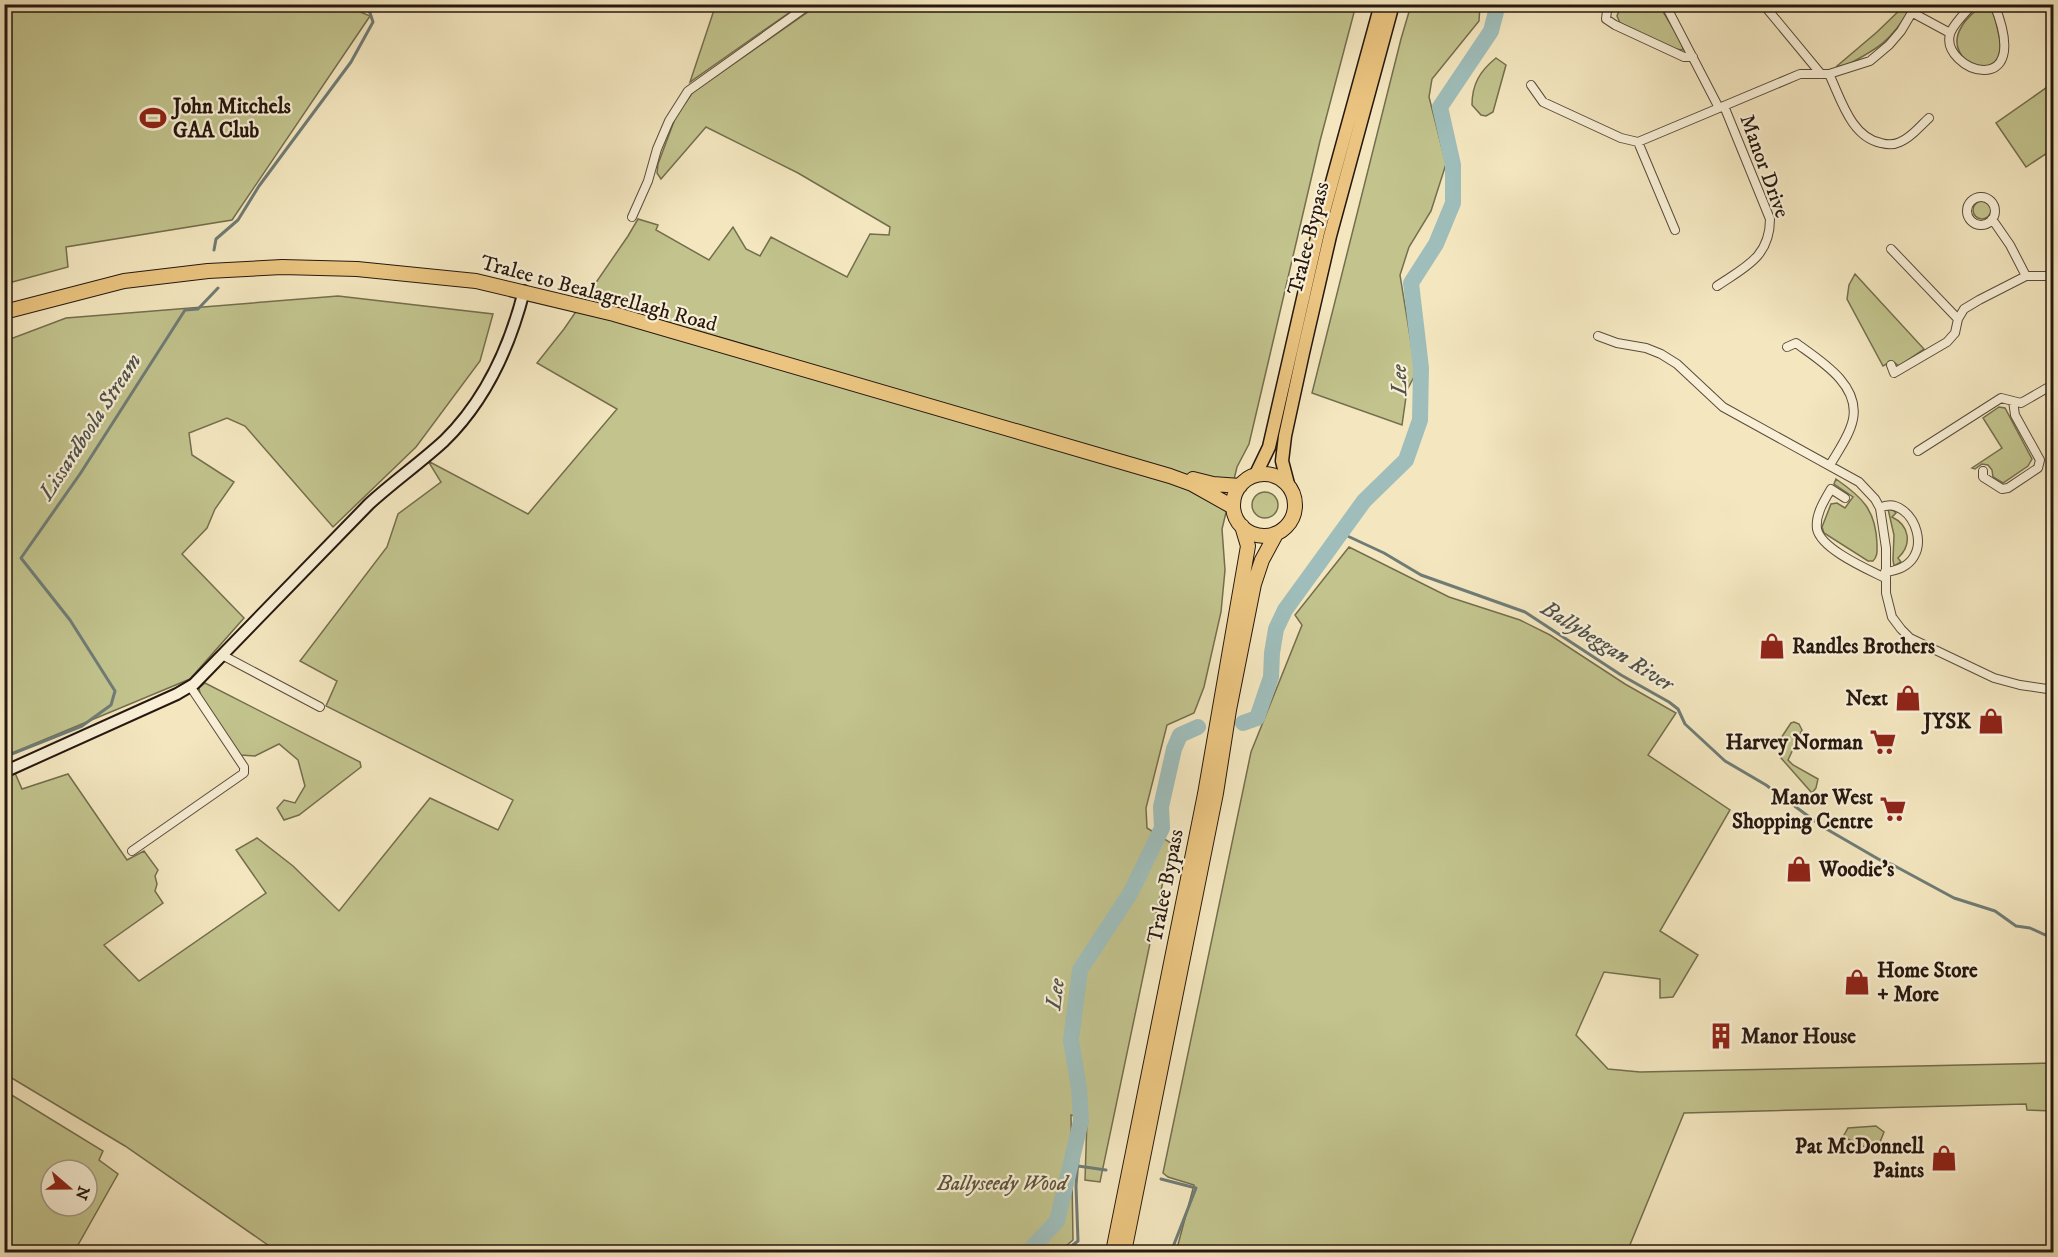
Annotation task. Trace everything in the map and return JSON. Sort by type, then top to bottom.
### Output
[{"type":"highway","name":"Tralee to Bealagrellagh Road","points":[[4,312],[124,281],[208,271],[282,267],[357,269],[476,281],[614,314],[1170,477],[1192,484],[1233,507]]},
{"type":"highway","points":[[1256,474],[1274,475],[1288,484],[1293,492],[1295,510],[1292,520],[1276,534],[1258,535],[1242,526],[1236,519],[1233,507],[1240,486],[1256,474]]},
{"type":"highway","name":"Tralee to Bealagrellagh Road","points":[[1170,477],[1240,486]]},
{"type":"highway","name":"Tralee Bypass","points":[[1113,1252],[1219,739],[1248,546],[1242,526]]},
{"type":"highway","name":"Tralee Bypass","points":[[1223,711],[1254,584],[1262,560],[1276,534]]},
{"type":"highway","name":"Tralee Bypass","points":[[1124,1252],[1216,793],[1219,739]]},
{"type":"main road","name":"Tralee Bypass","points":[[1256,474],[1269,447],[1318,233],[1381,4]]},
{"type":"main road","name":"Tralee Bypass","points":[[1288,484],[1282,461],[1285,436],[1303,353],[1332,224],[1393,4]]},
{"type":"street","points":[[632,217],[648,181],[657,149],[669,121],[688,91],[810,4]]},
{"type":"street","points":[[1611,4],[1606,19],[1615,25],[1684,57],[1693,57]]},
{"type":"street","name":"Manor Drive","points":[[1665,4],[1722,107],[1770,219],[1770,233],[1758,257],[1717,286]]},
{"type":"street","points":[[1763,4],[1825,74],[1851,120],[1862,134],[1875,142],[1890,145],[1900,142],[1929,118]]},
{"type":"street","points":[[1531,85],[1543,102],[1622,138],[1638,142],[1800,74],[1825,74],[1870,61],[1902,32],[1917,4]]},
{"type":"street","points":[[1973,4],[1950,33],[1950,42],[1956,55],[1969,68],[1980,71],[1990,70],[2000,64],[2004,57],[2006,41],[1995,4]]},
{"type":"street","points":[[1913,13],[1950,33]]},
{"type":"street","points":[[1638,142],[1675,230]]},
{"type":"street","points":[[1992,219],[2010,245],[2026,276]]},
{"type":"street","points":[[1891,249],[1958,319]]},
{"type":"street","points":[[1891,365],[1894,373],[1947,342],[1955,333],[1958,319],[1964,309],[2026,276],[2054,276]]},
{"type":"street","points":[[4,772],[190,686],[369,504],[444,441],[461,422],[490,380],[498,364],[519,313],[524,291]]},
{"type":"street","points":[[1598,336],[1661,354],[1677,364],[1723,407],[1859,482],[1880,508],[1886,548],[1886,593],[1892,617],[1910,638],[1994,678],[2054,690]]},
{"type":"street","points":[[1787,347],[1796,343],[1811,354],[1838,376],[1850,395],[1854,408],[1853,420],[1830,465]]},
{"type":"street","points":[[1918,451],[2001,398],[2021,403],[2054,384]]},
{"type":"street","points":[[1983,471],[1983,477],[2001,489],[2008,488],[2038,468],[2040,460],[2014,415],[2013,401]]},
{"type":"street","points":[[1845,498],[1831,489],[1822,503],[1817,528],[1820,537],[1835,550],[1885,575],[1908,564],[1918,549],[1919,538],[1911,518],[1903,510],[1893,506],[1880,508]]},
{"type":"street","points":[[222,655],[320,707]]},
{"type":"street","points":[[132,851],[244,772],[244,767],[190,686]]},
{"type":"green space","name":"John Mitchels GAA Club","points":[[342,4],[370,16],[232,220],[66,247],[68,267],[5,284],[5,5]]},
{"type":"green space","points":[[716,4],[800,4],[800,5],[690,82]]},
{"type":"green space","name":"Ballyseedy Wood","points":[[1051,4],[1060,9],[1062,4],[1356,5],[1320,141],[1249,444],[1237,467],[1222,529],[1225,570],[1221,612],[1204,687],[1194,713],[1167,725],[1146,808],[1147,828],[1171,843],[1100,1182],[1085,1180],[1087,1119],[1071,1115],[1073,1240],[1059,1252],[278,1252],[125,1146],[5,1074],[4,779],[15,773],[22,789],[68,774],[127,860],[144,851],[158,870],[155,876],[157,884],[155,891],[163,903],[104,945],[139,981],[266,893],[236,850],[257,838],[293,866],[339,911],[430,798],[498,830],[513,800],[326,706],[337,681],[300,661],[387,547],[398,514],[441,482],[428,461],[528,514],[617,409],[537,363],[564,329],[638,219],[658,225],[656,230],[709,260],[733,227],[746,249],[760,256],[771,237],[847,277],[870,234],[889,235],[890,227],[798,173],[706,127],[661,179],[657,173],[658,164],[676,116],[693,92],[818,5]]},
{"type":"green space","points":[[1411,5],[1480,5],[1479,21],[1432,79],[1429,97],[1446,164],[1431,211],[1409,247],[1400,275],[1416,373],[1407,390],[1402,425],[1312,393]]},
{"type":"green space","points":[[1621,5],[1659,5],[1682,43],[1683,50],[1674,49],[1620,23],[1617,16]]},
{"type":"green space","points":[[1905,5],[1910,9],[1897,29],[1883,43],[1847,65],[1837,66],[1877,32]]},
{"type":"green space","points":[[1981,5],[1989,5],[1995,17],[2000,50],[1996,61],[1987,66],[1977,66],[1967,61],[1959,52],[1957,40],[1964,23]]},
{"type":"green space","points":[[1496,58],[1506,65],[1493,112],[1486,116],[1481,115],[1472,105],[1475,84],[1481,73]]},
{"type":"green space","points":[[2053,83],[2053,149],[2026,167],[1996,123]]},
{"type":"green space","points":[[1982,201],[1988,204],[1991,210],[1988,216],[1982,219],[1976,216],[1973,210],[1976,204]]},
{"type":"green space","points":[[1855,274],[1924,349],[1899,366],[1892,361],[1883,366],[1847,299],[1849,285]]},
{"type":"green space","points":[[338,296],[493,314],[480,361],[416,447],[333,527],[245,426],[227,418],[189,433],[192,455],[234,482],[215,509],[207,528],[182,554],[244,618],[190,679],[5,756],[5,341],[66,318]]},
{"type":"green space","points":[[1999,407],[2005,408],[2032,459],[2028,466],[2003,483],[1993,477],[1988,465],[1982,464],[1975,469],[1972,468],[2002,448],[1983,418]]},
{"type":"green space","points":[[1836,479],[1866,505],[1870,513],[1874,522],[1877,544],[1873,561],[1868,561],[1824,533],[1822,527],[1831,504],[1837,503],[1845,508],[1853,497],[1834,484]]},
{"type":"green space","points":[[1265,492],[1274,496],[1278,505],[1274,514],[1265,518],[1256,514],[1252,505],[1256,496]]},
{"type":"green space","points":[[1888,509],[1896,513],[1892,517],[1898,520],[1907,535],[1906,547],[1898,558],[1901,562],[1894,566],[1894,535]]},
{"type":"green space","points":[[1349,547],[1449,597],[1520,620],[1550,635],[1625,684],[1676,713],[1648,755],[1730,810],[1660,931],[1698,955],[1673,997],[1660,998],[1660,979],[1604,972],[1576,1035],[1608,1069],[1640,1072],[2053,1063],[2053,1111],[2027,1110],[2026,1104],[1684,1113],[1627,1252],[1176,1252],[1194,1185],[1168,1177],[1163,1173],[1251,752],[1302,625],[1295,615]]},
{"type":"green space","points":[[205,683],[360,762],[361,767],[299,815],[284,820],[277,808],[284,800],[295,803],[305,786],[298,760],[279,744],[255,756],[240,755],[201,699],[199,688]]},
{"type":"green space","points":[[1794,722],[1799,724],[1802,730],[1788,760],[1818,779],[1812,793],[1781,758],[1781,738]]},
{"type":"green space","points":[[5,1091],[103,1151],[99,1160],[99,1158],[39,1158],[39,1218],[93,1218],[74,1252],[5,1252]]},
{"type":"green space","points":[[1876,1126],[1884,1132],[1876,1152],[1843,1137],[1848,1128]]},
{"type":"green space","points":[[99,1160],[118,1174],[99,1208]]},
{"type":"waterway","name":"Lissardboola Stream","points":[[214,250],[216,239],[238,220],[259,186],[351,62],[373,22],[367,4]]},
{"type":"waterway","name":"Lee","points":[[1243,723],[1257,718],[1271,677],[1276,629],[1285,610],[1364,501],[1406,460],[1420,420],[1421,368],[1411,283],[1436,244],[1453,203],[1453,165],[1440,107],[1491,31],[1498,4]]},
{"type":"waterway","name":"Lissardboola Stream","points":[[4,757],[82,726],[111,705],[115,691],[70,620],[21,558],[80,474],[185,310],[198,309],[218,288]]},
{"type":"waterway","name":"Ballybeggan River","points":[[1341,533],[1384,553],[1421,575],[1525,612],[1621,675],[1669,702],[1678,709],[1685,724],[1725,761],[1766,785],[1823,827],[1880,860],[1954,898],[1995,911],[2016,926],[2030,928],[2054,939]]},
{"type":"waterway","name":"Lee","points":[[1028,1252],[1057,1221],[1081,1121],[1079,1088],[1071,1040],[1080,970],[1131,892],[1162,828],[1161,807],[1174,749],[1180,735],[1198,727]]},
{"type":"waterway","points":[[1064,1252],[1078,1241],[1076,1186],[1081,1121]]},
{"type":"waterway","points":[[1078,1166],[1106,1170]]},
{"type":"waterway","points":[[1161,1179],[1196,1188],[1171,1252]]},
{"type":"place","name":"John Mitchels GAA Club","points":[[153,118]]},
{"type":"place","name":"Randles Brothers","points":[[1772,646]]},
{"type":"place","name":"Next","points":[[1908,698]]},
{"type":"place","name":"JYSK","points":[[1991,721]]},
{"type":"place","name":"Harvey Norman","points":[[1883,742]]},
{"type":"place","name":"Manor West Shopping Centre","points":[[1893,809]]},
{"type":"place","name":"Woodie's","points":[[1799,869]]},
{"type":"place","name":"Home Store + More","points":[[1857,982]]},
{"type":"place","name":"Manor House","points":[[1721,1036]]},
{"type":"place","name":"Pat McDonnell Paints","points":[[1944,1158]]}]
